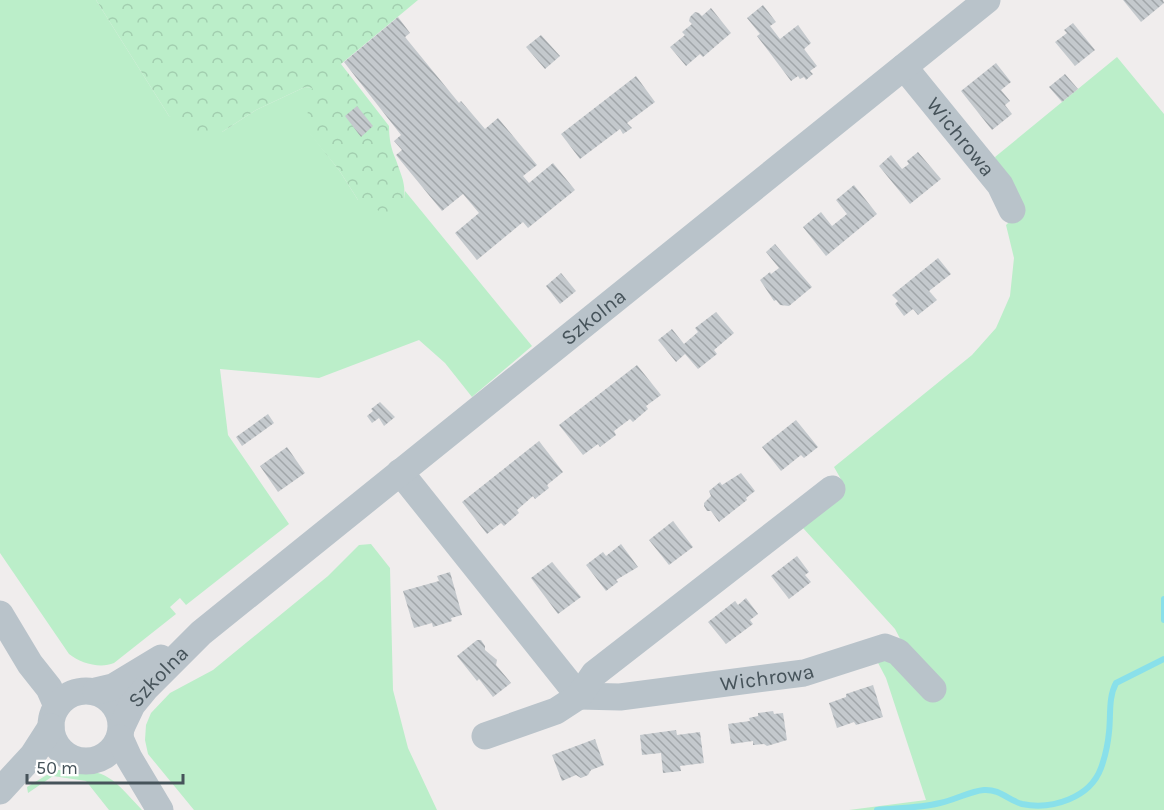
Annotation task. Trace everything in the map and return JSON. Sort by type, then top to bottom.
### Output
[{"type":"street","name":"Szkolna","points":[[121,732],[132,705],[201,633],[987,0]]},
{"type":"street","name":"Wichrowa","points":[[904,67],[1000,184],[1012,210]]},
{"type":"street","points":[[400,472],[579,696]]},
{"type":"street","points":[[485,736],[556,711],[579,696],[594,674],[832,489]]},
{"type":"street","points":[[4,620],[43,656],[61,681],[69,704],[53,738],[58,748],[82,759],[158,808]]},
{"type":"street","name":"Szkolna","points":[[69,704],[113,687],[201,633]]},
{"type":"street","name":"Wichrowa","points":[[579,696],[620,697],[804,673],[885,647],[898,652],[933,689]]},
{"type":"street","points":[[0,793],[33,755],[69,704],[106,696],[115,704],[120,714],[121,732],[129,758],[158,808]]},
{"type":"street","points":[[0,793],[47,767],[107,755],[114,749],[121,732]]},
{"type":"green space","points":[[0,0],[96,0],[169,116],[222,132],[256,110],[305,87],[313,88],[306,128],[339,170],[358,200],[404,199],[405,191],[532,346],[472,397],[445,363],[419,340],[319,378],[220,369],[228,435],[289,524],[186,605],[180,598],[170,607],[176,614],[114,663],[108,665],[90,664],[69,654],[0,553]]},
{"type":"green space","points":[[96,0],[418,0],[341,64],[389,126],[392,148],[404,184],[404,199],[385,214],[358,200],[339,170],[305,128],[312,88],[305,87],[256,110],[222,132],[194,133],[169,116]]},
{"type":"green space","points":[[1117,57],[1164,114],[1164,810],[849,810],[926,800],[886,678],[876,659],[905,648],[895,629],[803,528],[842,481],[834,467],[972,355],[996,328],[1010,296],[1014,258],[1006,225],[1020,212],[995,157]]},
{"type":"green space","points":[[371,544],[390,568],[393,690],[408,748],[437,810],[194,810],[148,754],[145,740],[146,725],[151,713],[170,693],[213,670],[328,576],[359,545]]},
{"type":"green space","points":[[55,770],[85,770],[105,776],[122,788],[142,810],[109,810],[86,781],[53,776],[28,793],[27,787]]},
{"type":"building","points":[[1123,0],[1163,0],[1164,3],[1141,22]]},
{"type":"building","points":[[763,5],[776,22],[770,26],[780,39],[798,25],[811,43],[804,49],[817,66],[810,71],[813,74],[806,80],[798,76],[791,81],[757,36],[760,34],[747,18]]},
{"type":"building","points":[[711,8],[731,33],[703,57],[700,54],[686,66],[670,47],[685,35],[682,32],[692,24],[689,21],[690,17],[695,12],[702,16]]},
{"type":"building","points":[[398,17],[410,33],[405,37],[459,103],[461,101],[485,129],[498,118],[537,165],[523,176],[529,183],[553,163],[575,190],[528,228],[523,222],[477,260],[455,233],[479,213],[463,194],[442,211],[396,155],[402,150],[394,141],[401,135],[344,62]]},
{"type":"building","points":[[1073,23],[1095,50],[1075,66],[1055,42],[1067,33],[1064,30]]},
{"type":"building","points":[[541,35],[560,56],[545,69],[526,47]]},
{"type":"building","points":[[996,63],[1011,82],[1001,90],[1010,101],[1005,105],[1012,114],[992,130],[961,91]]},
{"type":"building","points":[[1065,74],[1078,89],[1062,102],[1049,87]]},
{"type":"building","points":[[636,76],[655,102],[627,123],[632,128],[623,134],[620,129],[580,159],[561,134]]},
{"type":"building","points":[[357,106],[373,126],[361,137],[345,116]]},
{"type":"building","points":[[918,152],[941,179],[910,204],[879,166],[891,155],[902,169],[909,164],[907,161]]},
{"type":"building","points":[[854,185],[877,214],[826,256],[803,227],[821,212],[832,226],[847,214],[836,200]]},
{"type":"building","points":[[775,244],[812,287],[789,306],[780,305],[776,300],[774,301],[760,280],[779,268],[766,252]]},
{"type":"building","points":[[938,258],[951,274],[929,291],[937,300],[918,315],[913,309],[904,316],[895,304],[898,301],[892,295]]},
{"type":"building","points":[[561,273],[576,291],[560,304],[546,286]]},
{"type":"building","points":[[716,312],[734,333],[714,350],[717,354],[698,369],[685,354],[676,362],[658,340],[672,329],[684,344],[698,332],[695,328]]},
{"type":"building","points":[[637,365],[661,395],[646,406],[648,409],[633,422],[630,419],[614,431],[616,435],[600,447],[598,444],[583,455],[559,425]]},
{"type":"building","points":[[380,402],[395,417],[384,426],[379,418],[372,423],[367,416],[373,411],[371,409]]},
{"type":"building","points":[[268,414],[274,423],[242,446],[236,437]]},
{"type":"building","points":[[796,420],[818,447],[804,458],[801,455],[781,471],[762,447]]},
{"type":"building","points":[[539,441],[563,472],[547,485],[549,488],[535,499],[533,496],[517,510],[519,513],[504,526],[501,523],[487,534],[462,502]]},
{"type":"building","points":[[287,447],[305,473],[278,492],[260,466]]},
{"type":"building","points":[[741,473],[755,491],[719,522],[704,506],[711,496],[709,491],[720,482],[722,485]]},
{"type":"building","points":[[673,521],[693,547],[669,565],[649,540]]},
{"type":"building","points":[[621,544],[638,567],[616,580],[618,582],[606,591],[586,565],[603,552],[606,556]]},
{"type":"building","points":[[797,556],[809,572],[805,575],[811,582],[789,599],[771,576]]},
{"type":"building","points":[[552,562],[581,597],[558,614],[531,578]]},
{"type":"building","points":[[450,572],[462,615],[433,627],[432,623],[414,628],[403,591],[439,581],[437,576]]},
{"type":"building","points":[[746,598],[758,614],[750,620],[753,624],[726,644],[708,622],[735,601],[738,605]]},
{"type":"building","points":[[477,640],[481,640],[485,650],[497,660],[496,665],[511,683],[493,697],[457,656]]},
{"type":"building","points":[[873,685],[883,717],[856,725],[854,722],[837,728],[829,703],[846,697],[846,694]]},
{"type":"building","points":[[773,711],[774,714],[783,713],[787,740],[767,746],[753,745],[753,741],[731,744],[728,724],[750,721],[749,718],[758,716],[758,713]]},
{"type":"building","points":[[676,730],[677,735],[700,732],[704,763],[680,766],[681,771],[663,773],[661,753],[642,755],[640,735]]},
{"type":"building","points":[[595,739],[604,765],[591,770],[588,775],[581,778],[576,775],[562,781],[552,755]]},
{"type":"waterway","points":[[1164,599],[1164,620]]},
{"type":"waterway","points":[[877,810],[932,805],[984,790],[995,791],[1022,804],[1045,805],[1069,800],[1088,787],[1101,768],[1109,736],[1110,707],[1116,683],[1164,659]]}]
